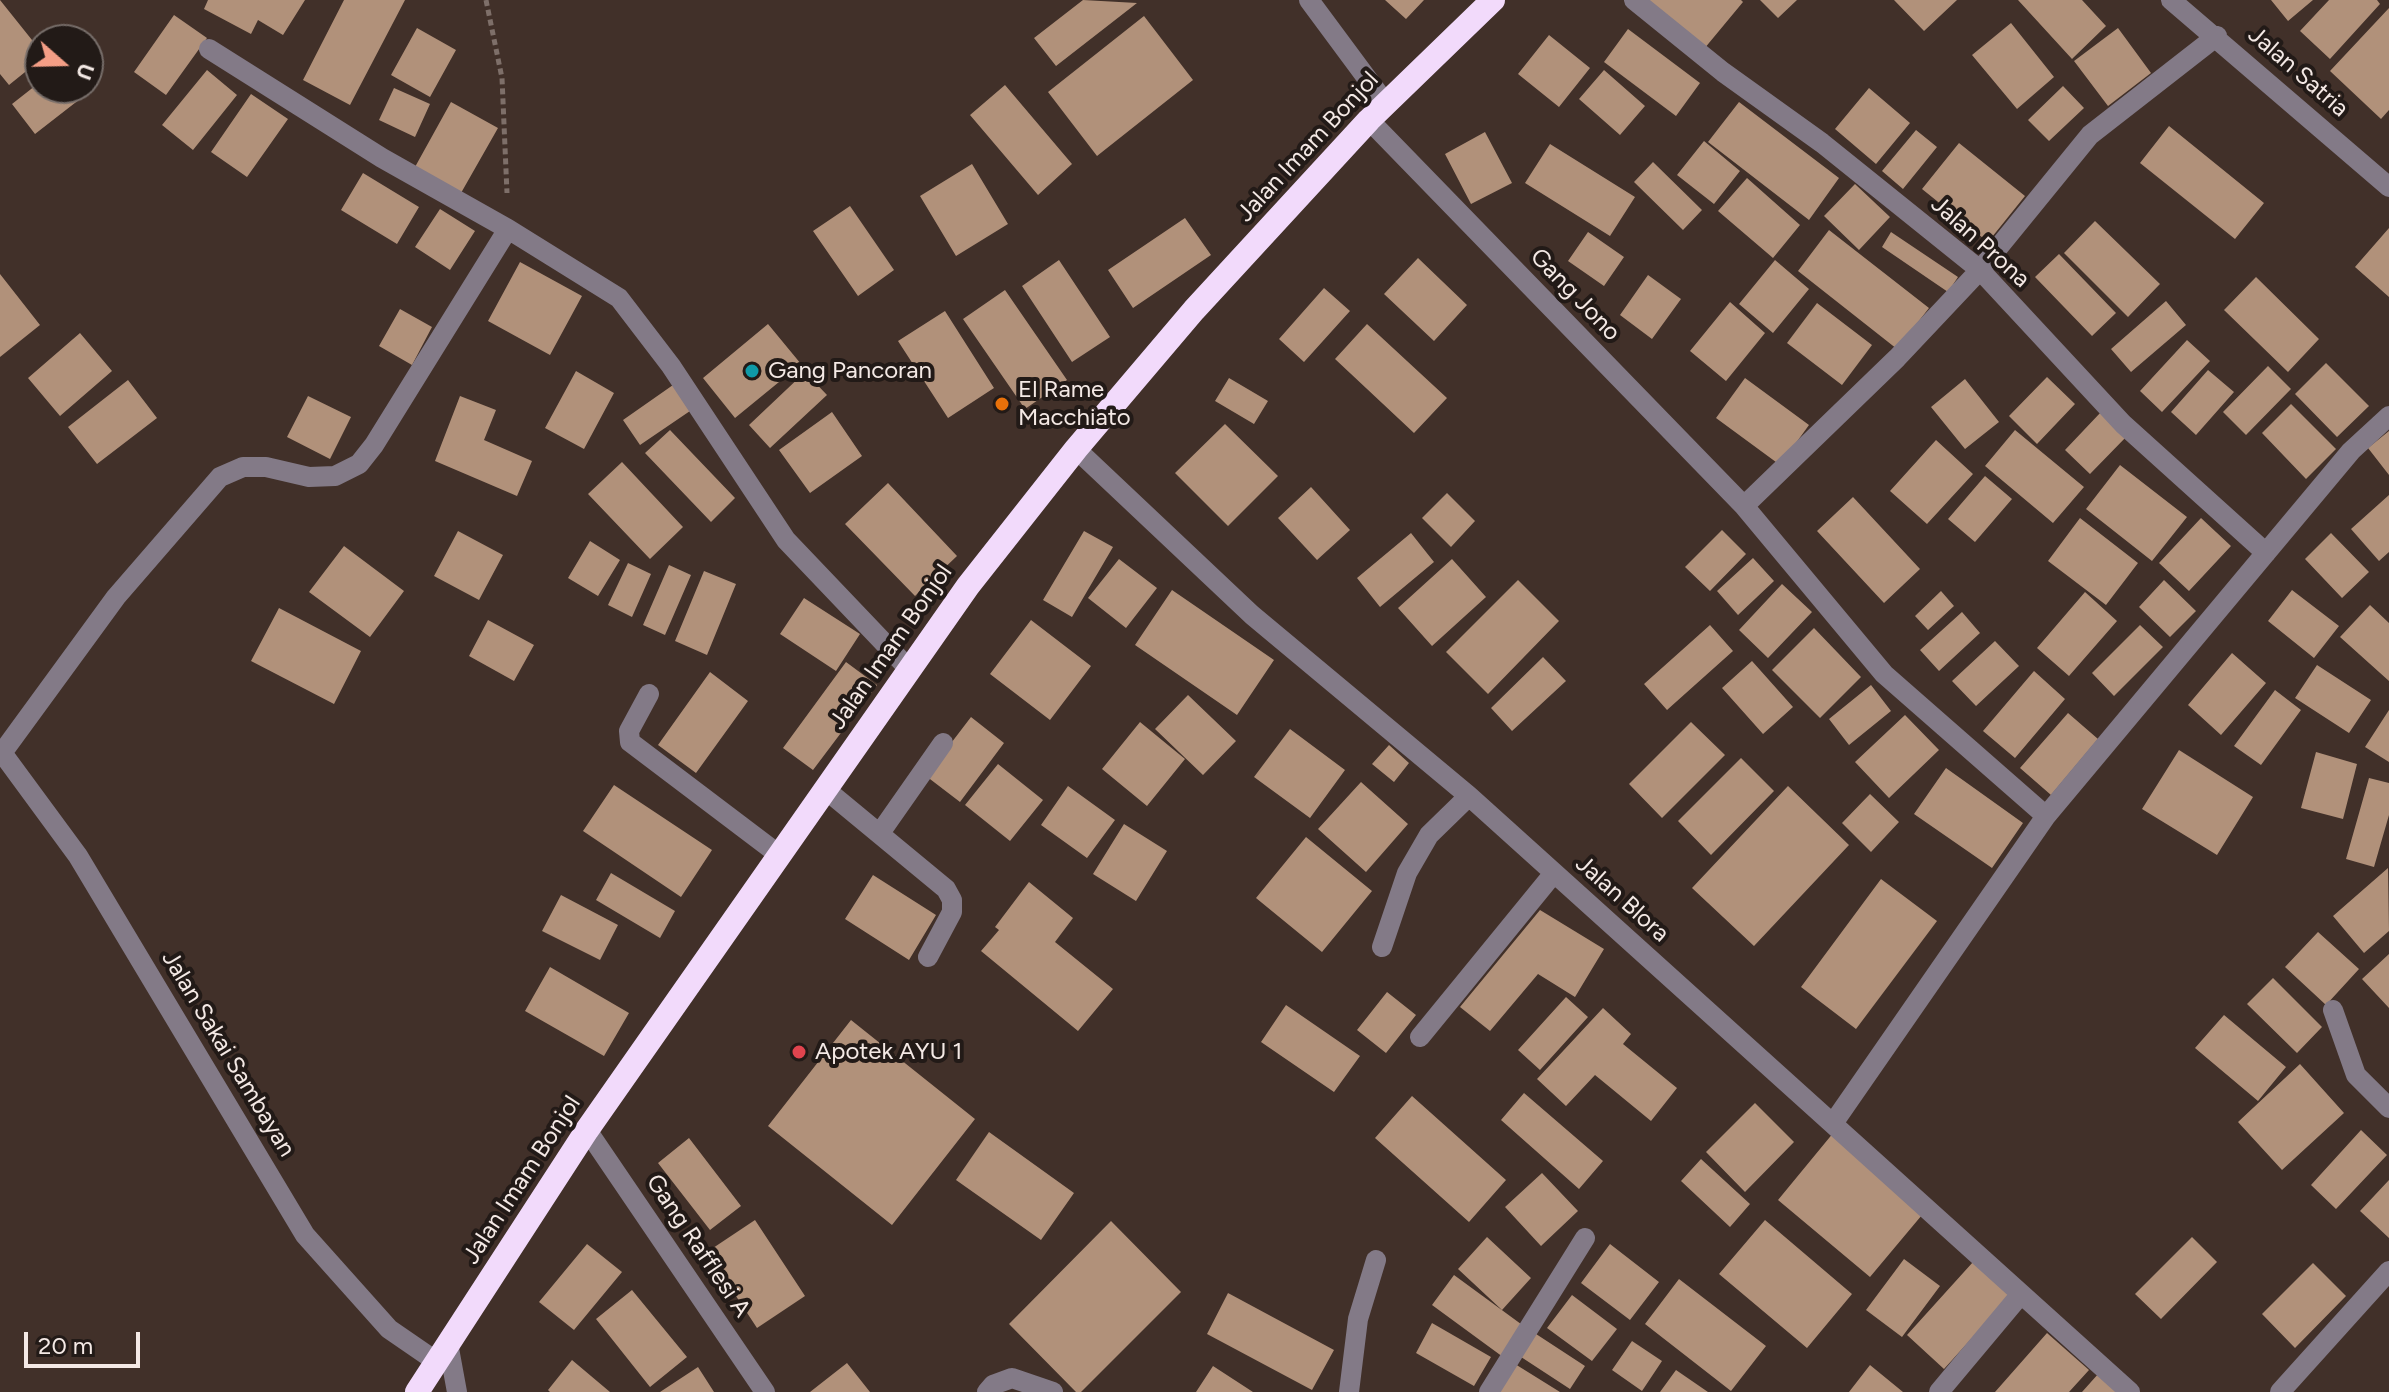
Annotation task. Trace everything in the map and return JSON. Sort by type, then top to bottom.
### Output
[{"type":"highway","name":"Jalan Imam Bonjol","points":[[417,1392],[587,1130],[968,586],[1076,449],[1194,310],[1377,112],[1493,0]]},
{"type":"street","name":"Gang Jono","points":[[1309,0],[1377,112],[1744,506],[1884,674],[2046,816]]},
{"type":"street","name":"Jalan Prona","points":[[1634,0],[1723,72],[1822,143],[1980,270],[2123,424],[2266,553]]},
{"type":"street","name":"Jalan Satria","points":[[2171,0],[2217,36],[2389,187]]},
{"type":"street","points":[[1744,506],[1897,358],[1980,270],[2090,135],[2217,36]]},
{"type":"street","points":[[209,49],[382,158],[508,229],[619,298],[671,366],[786,540],[908,668]]},
{"type":"street","points":[[1,752],[116,597],[220,477],[243,467],[266,467],[309,477],[335,476],[359,464],[374,445],[508,229]]},
{"type":"street","points":[[1834,1122],[2046,816],[2351,451],[2389,416]]},
{"type":"street","name":"Jalan Blora","points":[[1076,449],[1252,615],[1469,796],[2130,1392]]},
{"type":"street","points":[[649,694],[629,731],[630,742],[778,854]]},
{"type":"street","points":[[880,833],[943,743]]},
{"type":"street","name":"Jalan Sakai Sambayan","points":[[1,752],[78,856],[305,1235],[389,1329],[443,1352]]},
{"type":"street","points":[[825,789],[946,889],[952,900],[952,912],[928,957]]},
{"type":"street","points":[[1382,947],[1407,873],[1429,835],[1469,796]]},
{"type":"street","points":[[1420,1037],[1554,873]]},
{"type":"street","points":[[2333,1010],[2356,1075],[2389,1108]]},
{"type":"street","name":"Gang Rafflesi A","points":[[587,1130],[765,1392]]},
{"type":"street","points":[[1489,1392],[1585,1238]]},
{"type":"street","points":[[1356,1389],[1358,1319],[1376,1260]]},
{"type":"street","points":[[2280,1392],[2389,1271]]},
{"type":"street","points":[[1939,1392],[2021,1294]]},
{"type":"street","points":[[443,1352],[457,1392]]},
{"type":"street","points":[[987,1392],[993,1385],[1012,1378],[1053,1392]]},
{"type":"path","points":[[486,0],[502,78],[508,229]]},
{"type":"building","points":[[0,0],[24,30],[24,73],[9,85],[0,74]]},
{"type":"building","points":[[208,0],[305,0],[283,35],[258,20],[251,34],[204,9]]},
{"type":"building","points":[[344,0],[405,0],[350,105],[303,80]]},
{"type":"building","points":[[1083,0],[1137,3],[1056,66],[1034,38]]},
{"type":"building","points":[[1385,0],[1424,0],[1406,19]]},
{"type":"building","points":[[1648,0],[1741,0],[1743,2],[1704,49]]},
{"type":"building","points":[[1760,0],[1797,0],[1778,18]]},
{"type":"building","points":[[1894,0],[1957,0],[1924,31]]},
{"type":"building","points":[[2018,0],[2082,0],[2106,26],[2072,59]]},
{"type":"building","points":[[2271,0],[2313,0],[2288,21]]},
{"type":"building","points":[[2329,0],[2377,0],[2380,4],[2330,59],[2300,31]]},
{"type":"building","points":[[2389,8],[2389,110],[2381,119],[2330,71]]},
{"type":"building","points":[[174,15],[207,38],[166,95],[134,72]]},
{"type":"building","points":[[1144,16],[1193,80],[1097,156],[1048,92]]},
{"type":"building","points":[[2011,23],[2054,77],[2017,109],[1972,55]]},
{"type":"building","points":[[417,28],[456,50],[430,97],[391,75]]},
{"type":"building","points":[[2118,28],[2151,73],[2108,106],[2074,61]]},
{"type":"building","points":[[1628,29],[1700,83],[1676,116],[1604,62]]},
{"type":"building","points":[[1549,35],[1590,68],[1559,107],[1518,74]]},
{"type":"building","points":[[207,70],[237,95],[193,150],[162,125]]},
{"type":"building","points":[[1604,70],[1645,106],[1620,135],[1579,99]]},
{"type":"building","points":[[1005,85],[1072,164],[1038,195],[970,115]]},
{"type":"building","points":[[2063,86],[2084,108],[2049,141],[2028,120]]},
{"type":"building","points":[[394,88],[430,104],[415,137],[379,120]]},
{"type":"building","points":[[1869,88],[1910,123],[1876,164],[1835,129]]},
{"type":"building","points":[[251,94],[288,119],[247,177],[211,152]]},
{"type":"building","points":[[24,95],[24,104],[74,104],[35,134],[12,104]]},
{"type":"building","points":[[451,102],[498,128],[461,193],[415,167]]},
{"type":"building","points":[[1739,102],[1839,178],[1809,220],[1708,142]]},
{"type":"building","points":[[2169,126],[2264,203],[2235,239],[2140,163]]},
{"type":"building","points":[[1916,130],[1937,147],[1903,189],[1882,171]]},
{"type":"building","points":[[1485,132],[1512,183],[1471,204],[1445,154]]},
{"type":"building","points":[[1704,141],[1740,171],[1714,204],[1677,175]]},
{"type":"building","points":[[1959,143],[2025,196],[1988,242],[1922,189]]},
{"type":"building","points":[[1550,144],[1635,197],[1610,236],[1525,183]]},
{"type":"building","points":[[1653,162],[1702,210],[1683,230],[1634,182]]},
{"type":"building","points":[[972,164],[1008,224],[956,256],[920,196]]},
{"type":"building","points":[[363,173],[419,207],[397,244],[341,210]]},
{"type":"building","points":[[1747,178],[1800,225],[1773,258],[1718,211]]},
{"type":"building","points":[[1855,184],[1890,217],[1859,250],[1824,216]]},
{"type":"building","points":[[850,206],[894,270],[858,296],[813,231]]},
{"type":"building","points":[[440,209],[475,231],[450,270],[415,247]]},
{"type":"building","points":[[1185,218],[1211,255],[1133,308],[1108,270]]},
{"type":"building","points":[[2095,221],[2160,284],[2128,317],[2064,253]]},
{"type":"building","points":[[2389,228],[2389,297],[2355,267]]},
{"type":"building","points":[[1829,230],[1929,308],[1897,349],[1798,271]]},
{"type":"building","points":[[1588,232],[1624,257],[1604,286],[1568,261]]},
{"type":"building","points":[[1891,232],[1958,277],[1948,292],[1882,247]]},
{"type":"building","points":[[2059,254],[2116,313],[2092,336],[2035,277]]},
{"type":"building","points":[[1418,258],[1467,305],[1434,341],[1384,294]]},
{"type":"building","points":[[1059,260],[1110,337],[1072,362],[1022,286]]},
{"type":"building","points":[[1775,260],[1809,289],[1773,333],[1739,304]]},
{"type":"building","points":[[520,262],[582,296],[550,355],[488,321]]},
{"type":"building","points":[[0,274],[40,325],[0,357]]},
{"type":"building","points":[[1648,275],[1681,299],[1652,339],[1620,315]]},
{"type":"building","points":[[2256,277],[2319,339],[2288,372],[2224,310]]},
{"type":"building","points":[[1324,288],[1350,311],[1304,362],[1279,339]]},
{"type":"building","points":[[1005,290],[1067,380],[1025,409],[963,319]]},
{"type":"building","points":[[2166,301],[2186,325],[2131,372],[2111,349]]},
{"type":"building","points":[[1730,302],[1765,333],[1726,381],[1690,351]]},
{"type":"building","points":[[1817,303],[1872,345],[1842,385],[1787,343]]},
{"type":"building","points":[[400,309],[432,327],[412,365],[379,346]]},
{"type":"building","points":[[945,311],[994,388],[948,418],[898,341]]},
{"type":"building","name":"Gang Pancoran","points":[[768,324],[801,364],[735,418],[703,378]]},
{"type":"building","points":[[1367,324],[1447,398],[1414,433],[1335,359]]},
{"type":"building","points":[[80,333],[112,371],[60,416],[28,378]]},
{"type":"building","points":[[2187,340],[2210,361],[2162,412],[2140,391]]},
{"type":"building","points":[[2326,363],[2369,406],[2337,437],[2295,394]]},
{"type":"building","points":[[2268,366],[2291,389],[2246,435],[2223,412]]},
{"type":"building","points":[[2208,370],[2234,392],[2196,435],[2171,412]]},
{"type":"building","points":[[576,371],[614,393],[584,449],[545,428]]},
{"type":"building","points":[[805,372],[827,395],[770,448],[749,425]]},
{"type":"building","points":[[2047,377],[2075,404],[2037,444],[2009,416]]},
{"type":"building","points":[[1229,378],[1268,401],[1254,424],[1215,401]]},
{"type":"building","points":[[1745,378],[1809,425],[1780,465],[1716,418]]},
{"type":"building","points":[[1965,379],[1999,422],[1965,449],[1931,407]]},
{"type":"building","points":[[128,380],[157,418],[97,464],[68,427]]},
{"type":"building","points":[[673,385],[690,411],[640,445],[623,420]]},
{"type":"building","points":[[308,396],[351,417],[330,459],[287,437]]},
{"type":"building","points":[[460,396],[496,410],[484,440],[532,461],[517,496],[435,461]]},
{"type":"building","points":[[2291,404],[2336,449],[2306,479],[2262,433]]},
{"type":"building","points":[[832,412],[862,456],[810,493],[779,450]]},
{"type":"building","points":[[2101,412],[2127,436],[2090,474],[2065,450]]},
{"type":"building","points":[[1225,424],[1278,476],[1228,526],[1175,473]]},
{"type":"building","points":[[670,430],[735,498],[711,522],[645,453]]},
{"type":"building","points":[[2015,430],[2084,487],[2053,523],[1985,466]]},
{"type":"building","points":[[2389,431],[2389,475],[2368,448]]},
{"type":"building","points":[[1936,440],[1973,474],[1927,524],[1890,491]]},
{"type":"building","points":[[622,462],[683,527],[650,559],[588,494]]},
{"type":"building","points":[[2120,465],[2187,517],[2152,561],[2086,509]]},
{"type":"building","points":[[1985,476],[2012,499],[1975,542],[1948,519]]},
{"type":"building","points":[[888,483],[957,556],[915,596],[845,524]]},
{"type":"building","points":[[1311,487],[1350,530],[1317,560],[1278,518]]},
{"type":"building","points":[[1447,493],[1475,521],[1451,547],[1422,518]]},
{"type":"building","points":[[2389,495],[2389,552],[2379,561],[2351,529]]},
{"type":"building","points":[[1853,497],[1920,569],[1884,603],[1817,531]]},
{"type":"building","points":[[2080,518],[2138,563],[2106,605],[2048,561]]},
{"type":"building","points":[[2201,518],[2231,546],[2189,591],[2159,563]]},
{"type":"building","points":[[1722,530],[1746,554],[1710,591],[1685,567]]},
{"type":"building","points":[[458,531],[503,555],[479,600],[434,576]]},
{"type":"building","points":[[1084,531],[1113,547],[1072,617],[1043,600]]},
{"type":"building","points":[[1411,533],[1434,562],[1380,607],[1357,578]]},
{"type":"building","points":[[2331,533],[2369,572],[2342,598],[2305,559]]},
{"type":"building","points":[[590,541],[620,560],[598,596],[568,578]]},
{"type":"building","points":[[344,546],[404,591],[370,637],[309,592]]},
{"type":"building","points":[[1753,558],[1774,581],[1738,615],[1717,591]]},
{"type":"building","points":[[1119,559],[1157,588],[1126,628],[1088,598]]},
{"type":"building","points":[[1452,559],[1486,597],[1432,646],[1398,608]]},
{"type":"building","points":[[628,563],[651,574],[632,617],[608,605]]},
{"type":"building","points":[[669,565],[691,575],[665,635],[643,625]]},
{"type":"building","points":[[704,571],[736,584],[707,655],[675,641]]},
{"type":"building","points":[[1518,580],[1559,621],[1488,694],[1446,652]]},
{"type":"building","points":[[2164,580],[2196,611],[2170,637],[2139,607]]},
{"type":"building","points":[[1782,584],[1812,612],[1768,658],[1739,630]]},
{"type":"building","points":[[1172,590],[1274,660],[1237,715],[1135,645]]},
{"type":"building","points":[[2292,590],[2339,626],[2314,658],[2268,621]]},
{"type":"building","points":[[1941,591],[1954,606],[1928,630],[1915,616]]},
{"type":"building","points":[[2085,592],[2117,621],[2069,676],[2037,648]]},
{"type":"building","points":[[804,598],[860,634],[836,671],[780,634]]},
{"type":"building","points":[[2370,605],[2389,623],[2389,681],[2340,637]]},
{"type":"building","points":[[279,608],[361,651],[334,704],[251,661]]},
{"type":"building","points":[[1962,612],[1980,633],[1939,671],[1920,650]]},
{"type":"building","points":[[488,620],[534,645],[514,681],[469,656]]},
{"type":"building","points":[[1031,620],[1091,666],[1050,720],[990,674]]},
{"type":"building","points":[[1710,625],[1733,651],[1667,710],[1644,684]]},
{"type":"building","points":[[2140,625],[2163,647],[2114,696],[2092,673]]},
{"type":"building","points":[[1814,628],[1861,677],[1820,718],[1772,670]]},
{"type":"building","points":[[1995,641],[2019,666],[1976,706],[1952,681]]},
{"type":"building","points":[[2232,653],[2266,683],[2221,735],[2188,705]]},
{"type":"building","points":[[1543,657],[1566,681],[1512,731],[1491,708]]},
{"type":"building","points":[[1752,661],[1793,707],[1763,734],[1722,688]]},
{"type":"building","points":[[846,662],[877,685],[813,770],[783,748]]},
{"type":"building","points":[[2317,665],[2371,700],[2349,733],[2295,698]]},
{"type":"building","points":[[2034,671],[2065,699],[2015,758],[1983,731]]},
{"type":"building","points":[[710,672],[748,701],[696,773],[658,745]]},
{"type":"building","points":[[1871,685],[1891,711],[1849,745],[1829,719]]},
{"type":"building","points":[[2275,690],[2301,710],[2261,765],[2234,746]]},
{"type":"building","points":[[1188,695],[1236,741],[1203,775],[1155,729]]},
{"type":"building","points":[[2389,710],[2389,762],[2365,747]]},
{"type":"building","points":[[2068,713],[2098,739],[2051,795],[2020,768]]},
{"type":"building","points":[[1905,715],[1939,750],[1889,798],[1855,762]]},
{"type":"building","points":[[971,717],[1004,743],[960,802],[926,776]]},
{"type":"building","points":[[1140,722],[1185,759],[1147,806],[1102,769]]},
{"type":"building","points":[[1691,722],[1725,755],[1662,818],[1629,784]]},
{"type":"building","points":[[1290,729],[1345,770],[1310,818],[1254,777]]},
{"type":"building","points":[[1389,745],[1409,763],[1394,782],[1372,764]]},
{"type":"building","points":[[2179,750],[2253,797],[2217,855],[2142,809]]},
{"type":"building","points":[[2316,752],[2357,764],[2343,819],[2301,808]]},
{"type":"building","points":[[1741,758],[1774,791],[1711,855],[1678,821]]},
{"type":"building","points":[[998,764],[1043,800],[1010,841],[965,805]]},
{"type":"building","points":[[1946,768],[2023,823],[1992,868],[1914,814]]},
{"type":"building","points":[[2369,778],[2389,783],[2389,815],[2374,867],[2346,859]]},
{"type":"building","points":[[1361,782],[1408,824],[1366,872],[1318,829]]},
{"type":"building","points":[[614,785],[712,850],[681,897],[583,831]]},
{"type":"building","points":[[1068,786],[1115,820],[1087,858],[1041,825]]},
{"type":"building","points":[[1788,786],[1849,845],[1754,946],[1692,888]]},
{"type":"building","points":[[1870,794],[1899,822],[1871,852],[1842,823]]},
{"type":"building","points":[[1124,824],[1167,851],[1136,901],[1093,874]]},
{"type":"building","points":[[1306,837],[1372,891],[1322,952],[1256,898]]},
{"type":"building","points":[[2388,868],[2389,931],[2364,953],[2333,916]]},
{"type":"building","points":[[611,873],[675,911],[660,938],[596,900]]},
{"type":"building","points":[[873,875],[936,915],[909,960],[845,919]]},
{"type":"building","points":[[1881,879],[1937,921],[1856,1029],[1801,987]]},
{"type":"building","points":[[1029,882],[1073,918],[1055,942],[1113,989],[1078,1031],[981,951],[999,930],[995,927]]},
{"type":"building","points":[[561,895],[618,925],[600,960],[542,931]]},
{"type":"building","points":[[1540,910],[1604,949],[1575,997],[1538,974],[1490,1031],[1460,1007]]},
{"type":"building","points":[[2318,932],[2359,969],[2326,1005],[2285,967]]},
{"type":"building","points":[[2389,954],[2389,1008],[2362,979]]},
{"type":"building","points":[[550,967],[629,1013],[604,1056],[525,1011]]},
{"type":"building","points":[[2273,978],[2322,1027],[2297,1053],[2247,1004]]},
{"type":"building","points":[[1387,992],[1416,1015],[1386,1053],[1357,1030]]},
{"type":"building","points":[[1566,997],[1588,1017],[1540,1070],[1518,1050]]},
{"type":"building","points":[[1286,1005],[1360,1056],[1334,1092],[1261,1042]]},
{"type":"building","points":[[1603,1008],[1631,1034],[1623,1044],[1677,1088],[1651,1121],[1595,1075],[1566,1106],[1537,1079]]},
{"type":"building","points":[[2224,1015],[2286,1067],[2258,1101],[2195,1048]]},
{"type":"building","points":[[851,1020],[975,1119],[892,1225],[768,1126]]},
{"type":"building","points":[[2300,1064],[2344,1113],[2282,1170],[2238,1122]]},
{"type":"building","points":[[1524,1093],[1603,1161],[1579,1189],[1501,1120]]},
{"type":"building","points":[[1412,1096],[1506,1180],[1469,1222],[1375,1138]]},
{"type":"building","points":[[1755,1103],[1794,1142],[1745,1192],[1706,1152]]},
{"type":"building","points":[[2361,1130],[2387,1155],[2336,1209],[2311,1185]]},
{"type":"building","points":[[989,1132],[1074,1193],[1041,1240],[956,1180]]},
{"type":"building","points":[[1834,1132],[1927,1209],[1870,1277],[1778,1200]]},
{"type":"building","points":[[689,1138],[741,1206],[710,1230],[658,1163]]},
{"type":"building","points":[[1701,1159],[1750,1204],[1730,1227],[1681,1181]]},
{"type":"building","points":[[1542,1173],[1578,1211],[1541,1246],[1505,1207]]},
{"type":"building","points":[[2389,1180],[2389,1238],[2360,1211]]},
{"type":"building","points":[[755,1220],[805,1296],[757,1328],[707,1252]]},
{"type":"building","points":[[1765,1220],[1852,1294],[1807,1348],[1719,1274]]},
{"type":"building","points":[[1111,1221],[1181,1292],[1081,1392],[1076,1392],[1009,1324]]},
{"type":"building","points":[[1487,1237],[1531,1278],[1502,1310],[1458,1269]]},
{"type":"building","points":[[2192,1237],[2217,1262],[2161,1319],[2135,1294]]},
{"type":"building","points":[[587,1244],[622,1272],[574,1330],[539,1302]]},
{"type":"building","points":[[1610,1244],[1659,1282],[1630,1320],[1581,1283]]},
{"type":"building","points":[[1904,1259],[1940,1286],[1902,1337],[1866,1310]]},
{"type":"building","points":[[1973,1262],[2010,1296],[1944,1369],[1907,1335]]},
{"type":"building","points":[[2313,1263],[2346,1296],[2295,1348],[2262,1314]]},
{"type":"building","points":[[1454,1275],[1525,1327],[1503,1357],[1432,1305]]},
{"type":"building","points":[[1679,1279],[1766,1346],[1731,1391],[1645,1324]]},
{"type":"building","points":[[632,1290],[687,1357],[650,1387],[596,1319]]},
{"type":"building","points":[[1228,1293],[1334,1350],[1312,1390],[1207,1334]]},
{"type":"building","points":[[1572,1295],[1617,1329],[1592,1361],[1547,1328]]},
{"type":"building","points":[[1432,1323],[1491,1357],[1474,1386],[1416,1353]]},
{"type":"building","points":[[1533,1332],[1585,1366],[1570,1389],[1518,1355]]},
{"type":"building","points":[[2047,1333],[2089,1370],[2069,1392],[1995,1392]]},
{"type":"building","points":[[1632,1341],[1662,1361],[1642,1391],[1612,1370]]},
{"type":"building","points":[[572,1360],[610,1392],[550,1392],[548,1390]]},
{"type":"building","points":[[847,1363],[870,1392],[810,1392]]},
{"type":"building","points":[[1515,1364],[1560,1392],[1498,1392]]},
{"type":"building","points":[[1870,1365],[1903,1392],[1849,1392]]},
{"type":"building","points":[[1213,1366],[1253,1392],[1196,1392]]},
{"type":"building","points":[[698,1367],[714,1392],[660,1392]]},
{"type":"building","points":[[1676,1370],[1708,1392],[1660,1392]]},
{"type":"building","points":[[2099,1373],[2120,1392],[2082,1392]]},
{"type":"place","name":"Gang Pancoran","points":[[752,371]]},
{"type":"place","name":"El Rame Macchiato","points":[[1002,404]]},
{"type":"place","name":"Apotek AYU 1","points":[[799,1052]]}]
